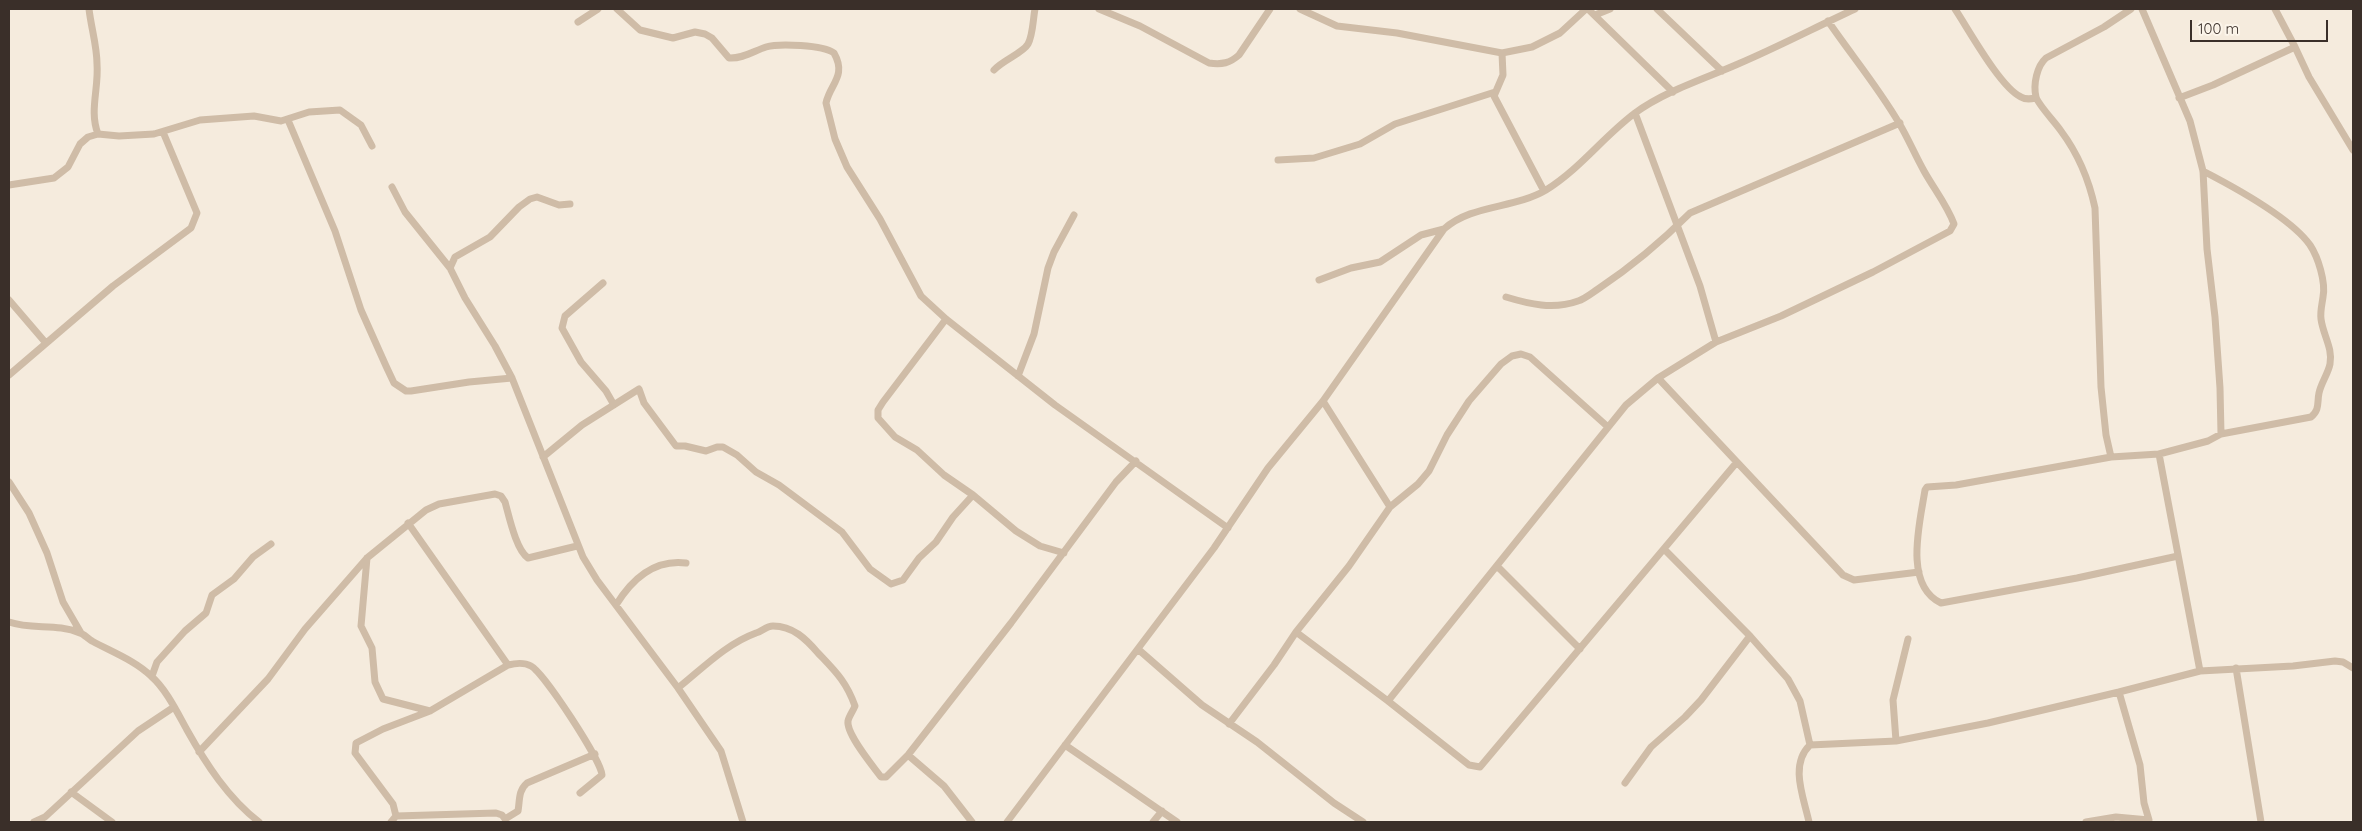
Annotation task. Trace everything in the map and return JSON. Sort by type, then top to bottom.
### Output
[{"type":"street","points":[[89,9],[98,64],[94,125],[98,134]]},
{"type":"street","points":[[578,22],[598,9]]},
{"type":"street","points":[[617,9],[640,30],[673,38],[695,32],[705,34],[712,38],[729,58],[740,58],[777,44],[818,47],[834,53],[838,63],[837,82],[826,103],[840,153],[880,219],[921,296],[946,319],[982,345],[1018,376],[1228,528]]},
{"type":"street","points":[[994,70],[1002,61],[1025,49],[1029,42],[1035,9]]},
{"type":"street","points":[[1099,9],[1140,26],[1209,64],[1220,65],[1233,60],[1239,55],[1270,9]]},
{"type":"street","points":[[1300,9],[1337,26],[1397,33],[1502,53],[1532,47],[1560,33],[1587,9],[1673,92]]},
{"type":"street","points":[[1595,15],[1610,9]]},
{"type":"street","points":[[1657,9],[1722,71]]},
{"type":"street","points":[[1007,822],[1139,650],[1228,528],[1268,468],[1322,401],[1444,229],[1460,216],[1504,206],[1544,191],[1564,178],[1635,113],[1673,92],[1855,9]]},
{"type":"street","points":[[1955,9],[2004,82],[2021,97],[2028,99],[2036,98]]},
{"type":"street","points":[[2111,457],[2106,435],[2101,387],[2099,276],[2095,208],[2089,181],[2074,151],[2036,98],[2039,64],[2046,58],[2104,28],[2131,9]]},
{"type":"street","points":[[2142,9],[2200,153],[2218,370],[2221,434]]},
{"type":"street","points":[[2275,9],[2309,77],[2353,150]]},
{"type":"street","points":[[1388,701],[1626,405],[1658,378],[1716,342],[1781,316],[1865,276],[1950,231],[1954,224],[1950,212],[1924,171],[1900,124],[1872,81],[1828,21]]},
{"type":"street","points":[[2179,98],[2213,85],[2295,47]]},
{"type":"street","points":[[1502,53],[1504,75],[1494,96],[1544,191]]},
{"type":"street","points":[[1278,160],[1314,158],[1360,144],[1394,124],[1495,92]]},
{"type":"street","points":[[9,185],[54,178],[68,167],[80,144],[88,137],[98,134],[119,136],[163,132],[200,120],[254,116],[281,121],[309,112],[340,110],[361,125],[372,146]]},
{"type":"street","points":[[1635,113],[1700,286],[1716,342]]},
{"type":"street","points":[[288,120],[335,231],[361,310],[394,383],[406,391],[412,391],[469,382],[512,378]]},
{"type":"street","points":[[1506,297],[1533,305],[1557,306],[1579,301],[1632,265],[1677,228],[1690,213],[1900,124]]},
{"type":"street","points":[[9,375],[45,342],[113,286],[190,228],[196,220],[197,213],[191,195],[163,132]]},
{"type":"street","points":[[2178,556],[2077,578],[1941,603],[1925,591],[1916,555],[1925,490],[1928,487],[1956,485],[2111,457],[2159,454],[2208,441],[2221,434],[2311,417],[2317,410],[2319,393],[2330,364],[2330,350],[2321,320],[2324,295],[2322,282],[2311,246],[2283,221],[2242,191],[2203,172]]},
{"type":"street","points":[[392,187],[405,212],[450,268],[465,298],[495,346],[512,378],[577,546],[597,580],[678,688],[721,751],[743,822]]},
{"type":"street","points":[[450,268],[455,257],[490,236],[519,207],[530,199],[537,197],[559,206],[570,204]]},
{"type":"street","points":[[1018,376],[1034,334],[1048,268],[1054,252],[1074,215]]},
{"type":"street","points":[[1318,280],[1351,268],[1380,262],[1414,239],[1444,229]]},
{"type":"street","points":[[603,283],[565,316],[562,328],[575,353],[614,405]]},
{"type":"street","points":[[9,300],[45,342]]},
{"type":"street","points":[[946,319],[883,402],[878,410],[878,418],[895,437],[917,450],[944,475],[973,495],[1016,531],[1040,546],[1064,554]]},
{"type":"street","points":[[1229,724],[1274,665],[1296,632],[1349,566],[1390,507],[1418,484],[1429,471],[1447,436],[1470,401],[1501,364],[1512,356],[1521,354],[1530,357],[1608,427]]},
{"type":"street","points":[[1658,378],[1843,575],[1854,580],[1919,572]]},
{"type":"street","points":[[543,457],[582,425],[639,389],[644,403],[676,446],[706,451],[722,447],[737,455],[756,472],[779,485],[842,532],[870,569],[891,584],[903,580],[919,558],[936,542],[958,510],[973,495]]},
{"type":"street","points":[[1322,401],[1390,507]]},
{"type":"street","points":[[2159,454],[2200,671]]},
{"type":"street","points":[[678,688],[733,643],[767,626],[784,627],[802,636],[840,675],[854,706],[848,726],[863,752],[881,777],[886,777],[908,755],[1064,554],[1116,482],[1136,462]]},
{"type":"street","points":[[1296,632],[1470,765],[1480,767],[1737,462]]},
{"type":"street","points":[[9,482],[29,513],[47,553],[63,602],[81,633],[90,640],[127,659],[152,676],[174,707],[199,752],[239,807],[259,822]]},
{"type":"street","points":[[199,752],[268,679],[305,629],[367,558],[408,523],[439,504],[495,494],[501,496],[505,502],[523,555],[528,558],[577,546]]},
{"type":"street","points":[[408,523],[508,665]]},
{"type":"street","points":[[152,676],[157,662],[185,631],[206,613],[212,595],[237,575],[253,557],[271,544]]},
{"type":"street","points":[[1664,548],[1750,636],[1788,679],[1800,701],[1810,745]]},
{"type":"street","points":[[367,558],[361,626],[372,648],[378,690],[383,699],[430,711]]},
{"type":"street","points":[[616,605],[635,579],[672,562],[686,564]]},
{"type":"street","points":[[1497,566],[1580,649]]},
{"type":"street","points":[[9,623],[25,626],[41,625],[81,633]]},
{"type":"street","points":[[1625,783],[1651,747],[1702,700],[1750,636]]},
{"type":"street","points":[[1896,741],[1892,700],[1908,639]]},
{"type":"street","points":[[1139,650],[1202,704],[1363,822]]},
{"type":"street","points":[[1809,822],[1798,776],[1802,752],[1810,745],[1896,741],[1988,724],[2200,671],[2293,666],[2335,661],[2343,662],[2353,668]]},
{"type":"street","points":[[580,793],[602,775],[595,754],[554,694],[532,666],[519,663],[508,665],[430,711],[383,729],[356,743],[355,753],[393,804],[394,819],[496,813],[502,815],[505,819],[518,811],[519,796],[522,787],[527,783],[595,754]]},
{"type":"street","points":[[2236,668],[2260,822]]},
{"type":"street","points":[[2086,822],[2116,817],[2149,821],[2144,803],[2140,765],[2119,692]]},
{"type":"street","points":[[34,822],[45,817],[138,731],[174,707]]},
{"type":"street","points":[[1065,745],[1177,822]]},
{"type":"street","points":[[908,755],[944,786],[972,822]]},
{"type":"street","points":[[71,792],[112,822]]},
{"type":"street","points":[[1153,822],[1162,811]]}]
